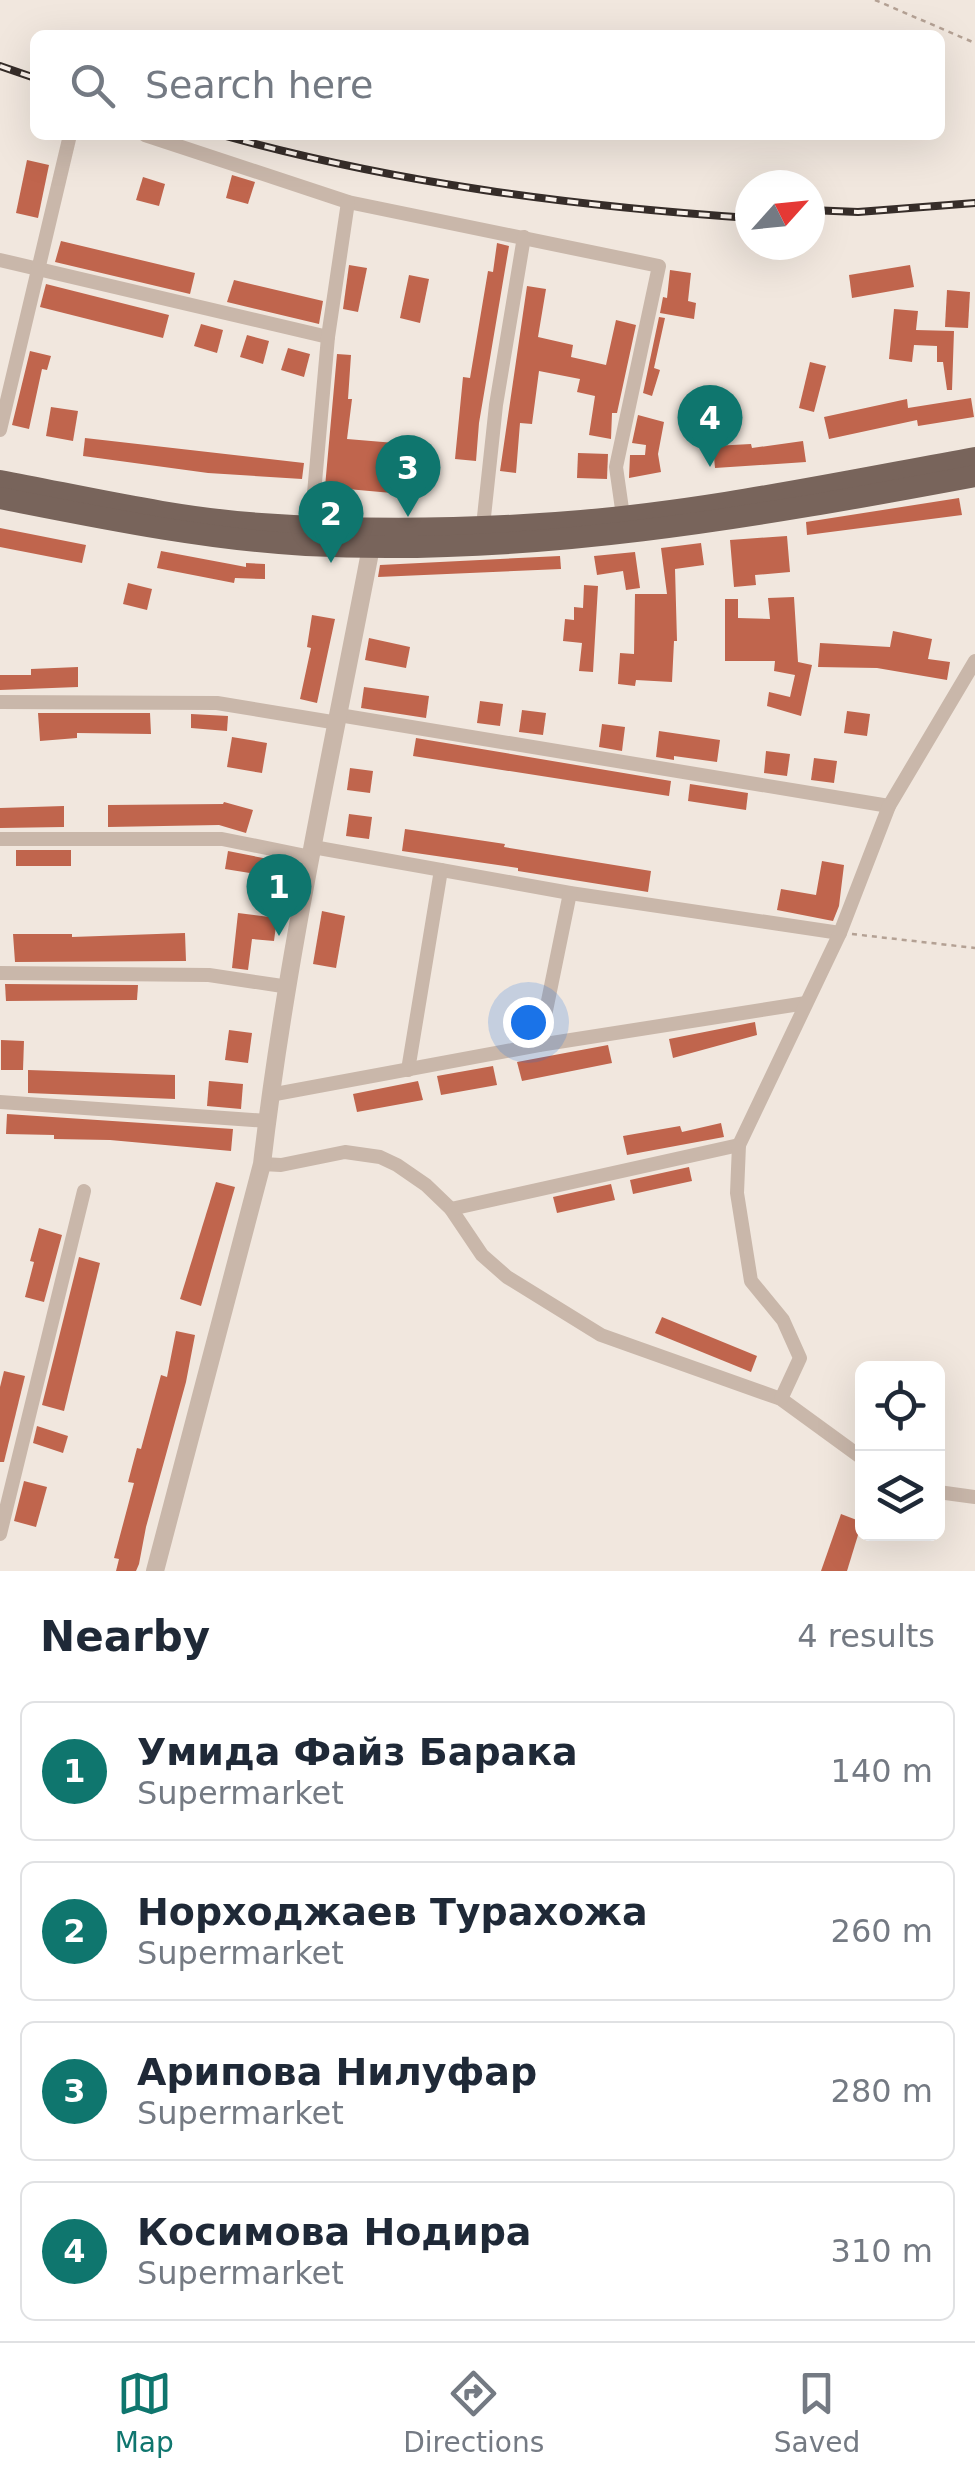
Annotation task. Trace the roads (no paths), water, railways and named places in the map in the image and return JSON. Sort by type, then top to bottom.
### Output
[{"type":"main road","points":[[0,498],[202,536],[309,545],[566,539],[922,476],[975,458]]},
{"type":"main road","points":[[922,476],[975,476]]},
{"type":"main road","points":[[0,481],[210,519],[311,527],[482,526],[731,509]]},
{"type":"street","points":[[0,430],[69,140]]},
{"type":"street","points":[[160,140],[348,202],[658,266],[616,467],[622,516]]},
{"type":"street","points":[[311,527],[328,337],[348,202]]},
{"type":"street","points":[[482,526],[496,405],[524,237]]},
{"type":"street","points":[[0,260],[328,337]]},
{"type":"street","points":[[155,1571],[262,1164],[288,987],[371,546]]},
{"type":"street","points":[[780,1399],[800,1358],[783,1320],[750,1280],[737,1193],[739,1145],[840,933],[889,806],[975,661]]},
{"type":"street","points":[[0,702],[217,704],[338,719],[889,806]]},
{"type":"street","points":[[0,839],[222,840],[840,933]]},
{"type":"street","points":[[408,1070],[441,870]]},
{"type":"street","points":[[538,1045],[570,892]]},
{"type":"street","points":[[0,973],[209,975],[288,987]]},
{"type":"street","points":[[270,1095],[538,1045],[806,1003]]},
{"type":"street","points":[[0,1102],[267,1121]]},
{"type":"street","points":[[452,1209],[739,1145]]},
{"type":"street","points":[[262,1164],[346,1152],[380,1157],[426,1185],[452,1209],[482,1255],[507,1277],[602,1335],[780,1399],[855,1453]]},
{"type":"street","points":[[0,1534],[84,1191]]},
{"type":"street","points":[[945,1493],[975,1498]]},
{"type":"railway","points":[[0,66],[30,76]]},
{"type":"railway","points":[[241,140],[352,167],[484,190],[735,217]]},
{"type":"railway","points":[[825,211],[858,212],[975,203]]},
{"type":"place","name":"Косимова Нодира","points":[[710,467]]},
{"type":"place","name":"Арипова Нилуфар","points":[[408,517]]},
{"type":"place","name":"Норходжаев Турахожа","points":[[331,563]]},
{"type":"place","name":"Умида Файз Барака","points":[[279,936]]}]
